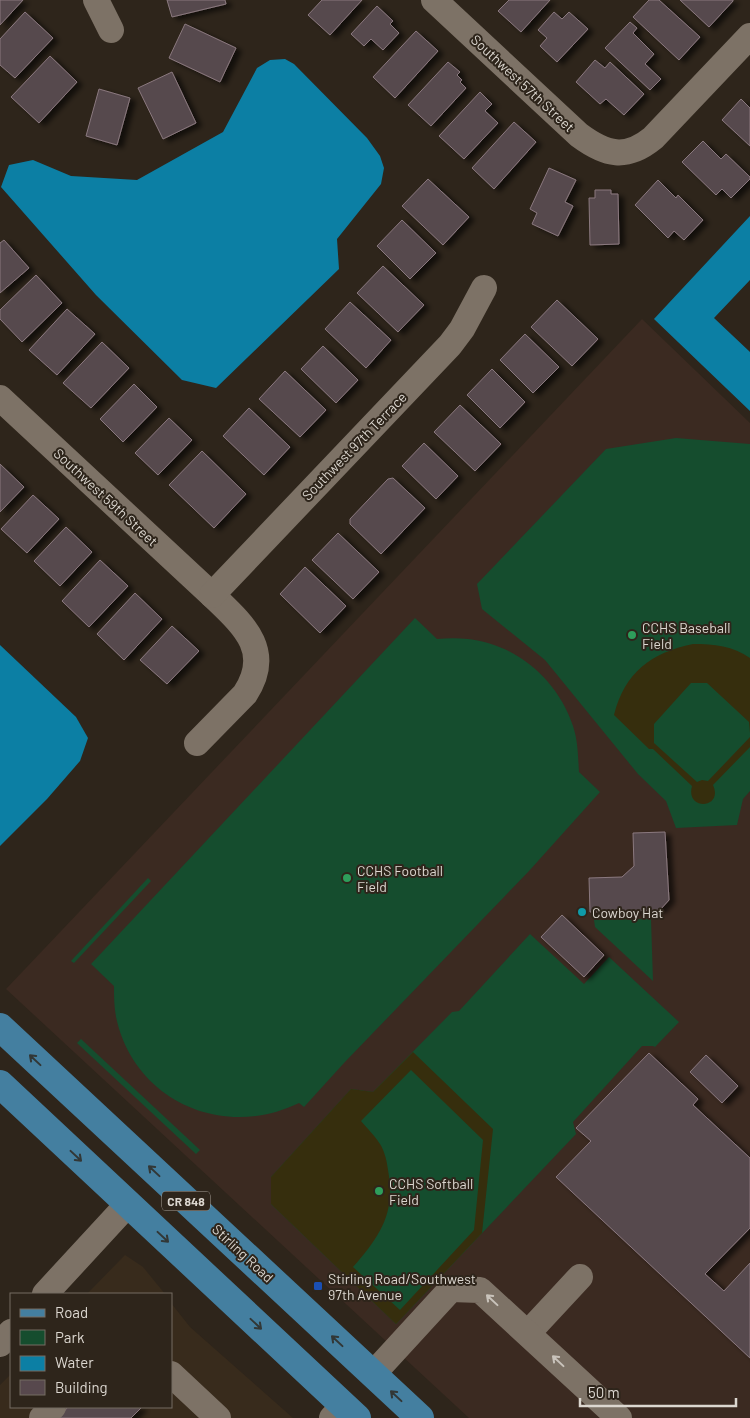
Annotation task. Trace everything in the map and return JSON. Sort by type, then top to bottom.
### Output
[{"type":"main road","name":"Stirling Road","points":[[0,1027],[420,1418]]},
{"type":"main road","name":"CR 848","points":[[0,1084],[128,1204],[344,1414]]},
{"type":"main road","points":[[344,1414],[373,1374]]},
{"type":"street","points":[[96,0],[111,30]]},
{"type":"street","name":"Southwest 57th Street","points":[[434,0],[579,135],[605,150],[620,153],[631,152],[653,138],[750,36]]},
{"type":"street","name":"Southwest 97th Terrace","points":[[212,595],[450,345],[462,329],[484,288]]},
{"type":"street","name":"Southwest 59th Street","points":[[0,398],[212,595],[240,622],[249,634],[254,646],[256,659],[251,684],[245,694],[196,744]]},
{"type":"street","points":[[46,1293],[128,1204]]},
{"type":"street","points":[[528,1333],[580,1277]]},
{"type":"street","points":[[373,1374],[451,1289],[480,1290],[619,1418]]},
{"type":"street","points":[[0,1344],[10,1333]]},
{"type":"street","points":[[172,1375],[202,1413]]},
{"type":"street","points":[[42,1418],[52,1408]]},
{"type":"shaded area","points":[[642,319],[750,423],[750,1418],[469,1418],[6,989]]},
{"type":"shaded area","points":[[125,1255],[143,1267],[164,1293],[88,1293]]},
{"type":"shaded area","points":[[172,1304],[190,1327],[293,1418],[0,1418],[0,1385],[10,1375],[10,1408],[172,1408]]},
{"type":"green space","name":"CCHS Baseball Field","points":[[676,438],[750,444],[750,791],[743,799],[737,825],[676,828],[666,801],[638,774],[545,660],[482,609],[477,584],[606,449]]},
{"type":"green space","points":[[415,618],[437,639],[453,638],[486,642],[503,648],[533,667],[557,694],[566,709],[576,737],[579,772],[600,792],[529,871],[304,1107],[299,1103],[270,1113],[241,1117],[212,1114],[186,1105],[162,1091],[142,1071],[126,1046],[116,1017],[114,986],[91,964]]},
{"type":"green space","points":[[148,878],[151,881],[74,963],[71,961]]},
{"type":"green space","points":[[651,919],[653,981],[595,927],[594,920]]},
{"type":"green space","points":[[530,934],[584,984],[609,957],[679,1022],[655,1047],[642,1046],[573,1122],[576,1134],[396,1324],[271,1204],[271,1177],[351,1089],[373,1092],[452,1012],[459,1011]]},
{"type":"green space","points":[[81,1039],[200,1150],[196,1154],[77,1043]]},
{"type":"sand","points":[[693,644],[723,646],[750,658],[750,733],[749,722],[707,683],[691,683],[654,724],[654,743],[697,782],[702,780],[708,781],[750,737],[750,747],[713,785],[715,793],[713,799],[704,804],[694,800],[691,794],[692,786],[653,749],[649,749],[614,715],[625,687],[642,667],[664,653]]},
{"type":"sand","points":[[413,1052],[493,1129],[482,1233],[396,1324],[271,1204],[271,1177],[351,1089],[373,1092]],"holes":[[[411,1070],[483,1140],[474,1230],[400,1310],[353,1267],[371,1245],[384,1223],[390,1199],[387,1164],[382,1147],[361,1121]]]},
{"type":"water","points":[[285,59],[294,64],[367,138],[380,156],[384,168],[381,184],[337,239],[339,269],[216,388],[182,380],[96,295],[1,187],[9,165],[33,160],[71,176],[137,180],[223,132],[257,68],[270,60]]},
{"type":"water","points":[[750,216],[750,280],[714,318],[750,352],[750,411],[654,319]]},
{"type":"water","points":[[0,645],[76,717],[88,738],[80,761],[47,799],[0,846]]},
{"type":"building","points":[[0,0],[23,0],[0,25]]},
{"type":"building","points":[[167,0],[225,0],[226,4],[172,17]]},
{"type":"building","points":[[322,0],[362,0],[330,35],[308,15]]},
{"type":"building","points":[[509,0],[550,0],[521,32],[498,11]]},
{"type":"building","points":[[649,0],[659,0],[700,37],[679,60],[633,17]]},
{"type":"building","points":[[680,0],[733,0],[733,1],[709,27]]},
{"type":"building","points":[[377,6],[393,21],[390,24],[399,33],[383,50],[371,39],[364,46],[351,34]]},
{"type":"building","points":[[25,12],[53,38],[15,78],[0,65],[0,39]]},
{"type":"building","points":[[554,12],[562,19],[569,12],[588,29],[557,62],[540,46],[547,38],[538,30]]},
{"type":"building","points":[[630,22],[637,28],[633,33],[654,54],[645,64],[661,79],[650,90],[605,48]]},
{"type":"building","points":[[185,24],[236,48],[220,82],[169,58]]},
{"type":"building","points":[[416,31],[438,51],[395,98],[373,77]]},
{"type":"building","points":[[50,56],[77,82],[39,123],[11,97]]},
{"type":"building","points":[[595,60],[605,68],[610,62],[644,94],[624,115],[606,99],[600,104],[576,82]]},
{"type":"building","points":[[448,62],[460,72],[457,75],[462,80],[460,82],[466,88],[431,126],[408,105]]},
{"type":"building","points":[[172,72],[196,123],[163,139],[138,88]]},
{"type":"building","points":[[99,89],[130,98],[117,145],[86,136]]},
{"type":"building","points":[[480,92],[492,104],[485,111],[498,123],[464,159],[439,136]]},
{"type":"building","points":[[741,99],[750,108],[750,146],[722,120]]},
{"type":"building","points":[[514,122],[536,142],[494,189],[472,168]]},
{"type":"building","points":[[703,141],[721,159],[726,154],[750,177],[731,198],[722,189],[716,195],[682,162]]},
{"type":"building","points":[[549,168],[576,180],[565,202],[573,206],[558,236],[532,224],[537,213],[530,209]]},
{"type":"building","points":[[428,179],[469,217],[443,245],[402,206]]},
{"type":"building","points":[[658,180],[676,198],[678,195],[703,220],[684,240],[674,231],[668,238],[635,205]]},
{"type":"building","points":[[595,190],[611,190],[611,194],[618,194],[619,244],[590,245],[589,198],[595,198]]},
{"type":"building","points":[[402,220],[436,253],[410,279],[377,246]]},
{"type":"building","points":[[4,240],[29,268],[0,293],[0,243]]},
{"type":"building","points":[[383,266],[424,305],[398,332],[357,293]]},
{"type":"building","points":[[36,275],[62,303],[22,342],[0,319],[0,310]]},
{"type":"building","points":[[557,300],[598,339],[572,366],[531,327]]},
{"type":"building","points":[[350,302],[391,340],[366,368],[325,329]]},
{"type":"building","points":[[67,309],[95,334],[57,375],[29,350]]},
{"type":"building","points":[[525,334],[559,367],[533,393],[500,360]]},
{"type":"building","points":[[102,342],[129,368],[91,408],[63,383]]},
{"type":"building","points":[[323,346],[358,380],[336,403],[301,369]]},
{"type":"building","points":[[492,369],[525,402],[500,428],[467,395]]},
{"type":"building","points":[[285,371],[326,410],[300,437],[259,399]]},
{"type":"building","points":[[134,384],[157,407],[123,442],[100,419]]},
{"type":"building","points":[[460,405],[501,444],[475,471],[434,432]]},
{"type":"building","points":[[249,408],[290,447],[264,475],[223,436]]},
{"type":"building","points":[[169,418],[192,440],[158,475],[135,453]]},
{"type":"building","points":[[424,443],[458,476],[436,499],[402,466]]},
{"type":"building","points":[[202,451],[246,494],[214,528],[169,485]]},
{"type":"building","points":[[0,464],[24,487],[0,512]]},
{"type":"building","points":[[393,478],[425,508],[381,554],[350,524],[350,519],[388,479]]},
{"type":"building","points":[[33,495],[59,519],[27,553],[1,529]]},
{"type":"building","points":[[66,527],[92,552],[60,586],[34,561]]},
{"type":"building","points":[[338,533],[379,572],[353,599],[312,560]]},
{"type":"building","points":[[100,560],[128,586],[89,627],[62,601]]},
{"type":"building","points":[[305,567],[346,606],[320,633],[280,594]]},
{"type":"building","points":[[135,593],[162,619],[124,660],[97,634]]},
{"type":"building","points":[[172,626],[199,651],[167,684],[140,660]]},
{"type":"building","points":[[665,832],[669,900],[660,910],[590,912],[589,878],[622,877],[634,866],[633,833]]},
{"type":"building","points":[[562,915],[604,955],[584,977],[541,937]]},
{"type":"building","points":[[649,1053],[698,1099],[693,1105],[750,1158],[750,1228],[705,1274],[724,1291],[750,1263],[750,1358],[556,1177],[591,1141],[576,1128]]},
{"type":"building","points":[[706,1055],[738,1086],[722,1103],[690,1072]]},
{"type":"building","points":[[67,1408],[141,1408],[131,1418],[58,1418]]},
{"type":"place","name":"CCHS Baseball Field","points":[[632,635]]},
{"type":"place","name":"CCHS Football Field","points":[[347,878]]},
{"type":"place","name":"Cowboy Hat","points":[[582,912]]},
{"type":"place","name":"CCHS Softball Field","points":[[379,1191]]},
{"type":"place","name":"Stirling Road/Southwest 97th Avenue","points":[[318,1286]]}]
